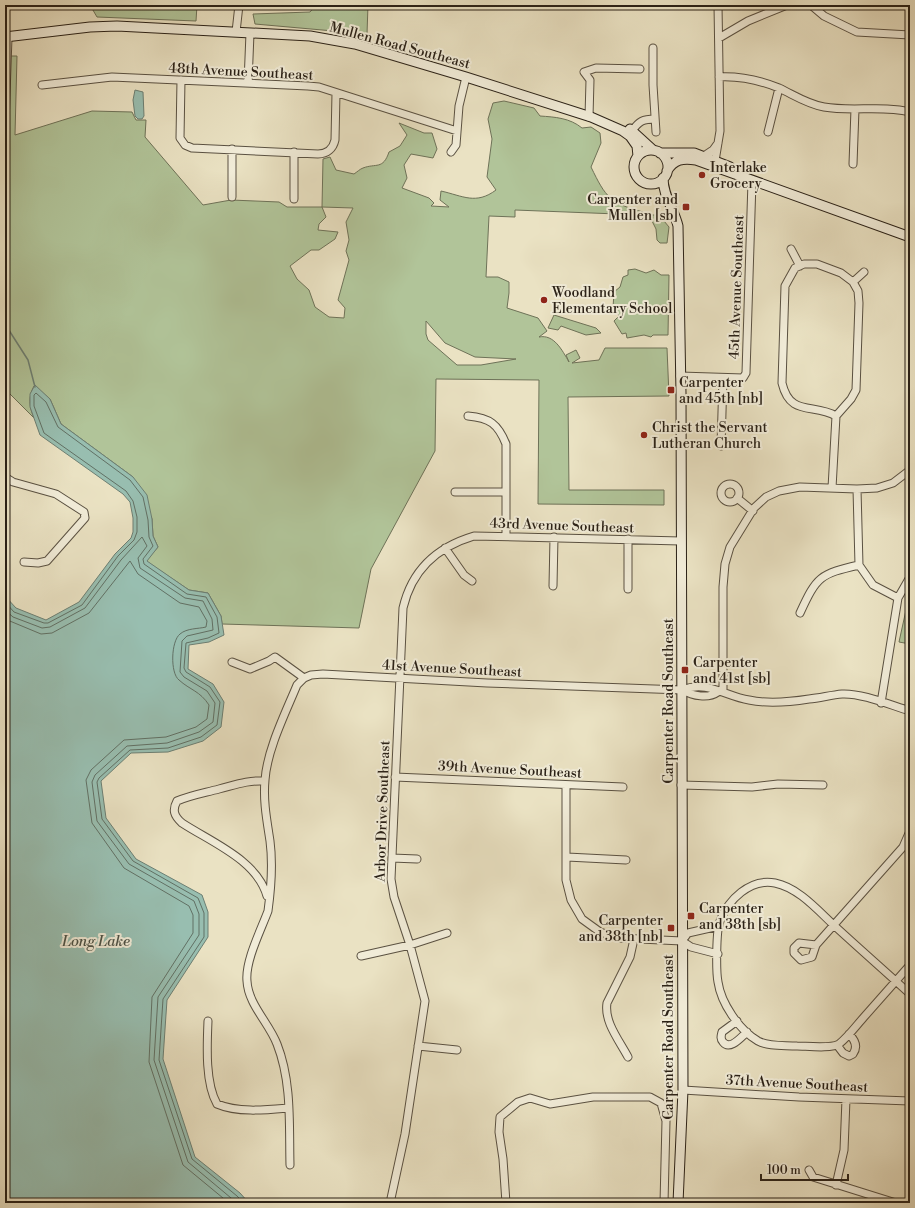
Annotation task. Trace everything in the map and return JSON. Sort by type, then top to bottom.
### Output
[{"type":"street","points":[[236,32],[239,5]]},
{"type":"street","points":[[715,161],[720,141],[718,5]]},
{"type":"street","points":[[719,38],[748,21],[788,5]]},
{"type":"street","points":[[812,5],[824,16],[857,32],[910,35]]},
{"type":"street","name":"Mullen Road Southeast","points":[[7,37],[110,26],[310,36],[332,40],[399,56],[590,117],[623,131],[630,136],[637,146],[638,156]]},
{"type":"street","points":[[248,83],[250,33]]},
{"type":"street","points":[[5,124],[7,37]]},
{"type":"street","points":[[653,48],[653,86],[656,132]]},
{"type":"street","points":[[590,117],[590,80],[584,72],[596,68],[640,69]]},
{"type":"street","name":"48th Avenue Southeast","points":[[42,85],[112,77],[308,86],[336,93],[457,131]]},
{"type":"street","points":[[451,152],[456,145],[459,106],[466,77]]},
{"type":"street","points":[[718,77],[745,78],[779,88],[812,104],[824,107],[910,112]]},
{"type":"street","points":[[181,80],[180,135],[182,142],[192,148],[323,154],[332,148],[335,140],[336,93]]},
{"type":"street","points":[[768,132],[779,88]]},
{"type":"street","points":[[853,164],[855,109]]},
{"type":"street","name":"Mullen Road Southeast","points":[[590,117],[604,118],[632,131],[657,152]]},
{"type":"street","points":[[632,131],[637,123],[644,119],[655,119]]},
{"type":"street","points":[[700,158],[713,150],[720,141]]},
{"type":"street","points":[[232,149],[232,198]]},
{"type":"street","points":[[773,186],[752,181],[700,158],[687,152],[645,151],[638,156],[634,164],[634,170],[638,178],[649,183],[656,182],[665,175],[675,161],[681,159],[700,158],[715,161],[773,186],[910,237]]},
{"type":"street","points":[[294,152],[294,199]]},
{"type":"street","points":[[657,152],[667,163],[665,175]]},
{"type":"street","name":"Carpenter Road Southeast","points":[[665,175],[668,202]]},
{"type":"street","name":"45th Avenue Southeast","points":[[680,376],[743,378],[746,373],[752,181]]},
{"type":"street","name":"Carpenter Road Southeast","points":[[649,183],[657,189],[668,202],[675,215],[678,226],[682,690],[683,1090],[678,1203]]},
{"type":"street","points":[[791,249],[800,266]]},
{"type":"street","points":[[832,488],[836,416],[851,399],[856,390],[859,303],[858,291],[853,282],[841,273],[829,267],[804,264],[795,268],[785,286],[783,389],[788,399],[800,407],[828,412],[836,416]]},
{"type":"street","points":[[853,282],[864,272]]},
{"type":"street","points":[[721,446],[723,378]]},
{"type":"street","points":[[468,416],[480,417],[490,421],[500,430],[506,444],[506,536]]},
{"type":"street","points":[[721,692],[723,588],[725,564],[730,547],[753,511],[766,498],[779,491],[800,487],[857,490],[877,488],[893,483],[910,470]]},
{"type":"street","points":[[5,477],[13,482],[56,494],[84,512],[85,518],[47,561],[38,563],[24,562]]},
{"type":"street","points":[[857,490],[859,565],[873,585],[898,598]]},
{"type":"street","points":[[455,492],[506,492]]},
{"type":"street","points":[[737,498],[753,511]]},
{"type":"street","name":"43rd Avenue Southeast","points":[[445,548],[457,541],[474,536],[681,541]]},
{"type":"street","points":[[553,586],[554,537]]},
{"type":"street","points":[[628,539],[628,589]]},
{"type":"street","points":[[445,548],[464,575],[472,581]]},
{"type":"street","name":"Arbor Drive Southeast","points":[[390,1203],[405,1134],[425,1001],[410,944],[391,886],[403,608],[407,592],[421,569],[429,560],[445,548]]},
{"type":"street","points":[[800,613],[815,582],[823,575],[859,565]]},
{"type":"street","points":[[881,703],[898,598],[910,577]]},
{"type":"street","points":[[232,662],[250,669],[274,657],[304,678],[297,685],[288,707],[267,766],[264,781],[264,806],[271,860],[271,879],[268,898],[268,911],[250,962],[247,982],[252,997],[274,1038],[282,1057],[288,1086],[290,1165]]},
{"type":"street","name":"41st Avenue Southeast","points":[[304,678],[311,675],[323,674],[682,690],[690,687],[713,687],[721,692],[748,700],[783,702],[842,694],[862,696],[910,711]]},
{"type":"street","name":"39th Avenue Southeast","points":[[395,777],[623,788]]},
{"type":"street","points":[[264,781],[251,780],[239,782],[191,795],[177,801],[174,812],[176,818],[182,823],[235,857],[254,873],[264,886],[268,898]]},
{"type":"street","points":[[682,785],[752,787],[778,784],[824,785]]},
{"type":"street","points":[[566,785],[566,880],[571,900],[582,919],[600,932],[619,938],[682,941],[691,947],[718,954]]},
{"type":"street","points":[[816,945],[891,862],[903,847],[910,831]]},
{"type":"street","points":[[567,857],[626,860]]},
{"type":"street","points":[[392,858],[417,859]]},
{"type":"street","points":[[910,965],[896,981],[849,1034],[837,1045],[821,1046],[767,1044],[758,1041],[747,1032],[737,1021],[723,998],[718,982],[719,926],[726,908],[736,895],[749,887],[762,883],[775,883],[797,893],[896,981],[910,994]]},
{"type":"street","points":[[682,941],[688,933],[719,926]]},
{"type":"street","points":[[361,956],[447,933]]},
{"type":"street","points":[[628,1057],[609,1022],[606,1009],[607,1003],[630,957],[634,939]]},
{"type":"street","points":[[208,1021],[207,1055],[210,1077],[217,1104],[235,1108],[288,1108]]},
{"type":"street","points":[[737,1021],[722,1032],[721,1039],[723,1042],[729,1045],[733,1044],[747,1032]]},
{"type":"street","points":[[837,1045],[845,1054],[849,1056],[853,1054],[856,1046],[849,1034]]},
{"type":"street","points":[[418,1046],[458,1050]]},
{"type":"street","name":"37th Avenue Southeast","points":[[683,1090],[910,1101]]},
{"type":"street","points":[[506,1203],[503,1159],[499,1132],[500,1118],[518,1102],[530,1098],[541,1103],[561,1103],[593,1097],[613,1096],[650,1097],[661,1103],[666,1121],[664,1203]]},
{"type":"street","points":[[836,1185],[844,1150],[846,1099]]},
{"type":"street","points":[[809,1170],[813,1177],[896,1203]]},
{"type":"shaded area","points":[[90,5],[197,5],[196,21],[97,17]]},
{"type":"shaded area","points":[[316,5],[368,5],[367,34],[255,24],[253,14],[310,12]]},
{"type":"shaded area","points":[[5,56],[17,56],[15,135],[92,111],[132,112],[136,120],[146,120],[145,137],[203,205],[231,200],[279,202],[287,207],[322,207],[323,159],[330,157],[336,170],[354,174],[363,168],[382,164],[387,158],[389,152],[400,146],[407,135],[399,123],[424,133],[432,133],[437,149],[433,158],[411,154],[404,165],[407,178],[402,188],[429,198],[434,203],[431,206],[449,207],[440,200],[441,191],[469,198],[489,195],[496,190],[487,177],[492,139],[488,119],[493,103],[504,101],[534,108],[540,116],[567,120],[582,128],[591,127],[600,133],[601,143],[591,167],[596,177],[610,198],[623,206],[643,212],[643,215],[515,210],[515,217],[489,216],[486,277],[498,277],[509,282],[507,308],[538,318],[547,331],[539,337],[553,340],[569,362],[566,355],[576,350],[580,358],[572,363],[599,360],[605,348],[667,348],[669,396],[568,397],[569,490],[664,490],[664,505],[538,504],[539,380],[436,379],[435,451],[371,569],[359,628],[222,624],[221,616],[208,593],[189,590],[146,561],[158,547],[153,536],[152,519],[133,477],[61,424],[50,399],[34,386],[30,402],[34,418],[5,389]],"holes":[[[322,207],[353,208],[346,222],[349,240],[346,251],[349,260],[338,300],[345,308],[344,318],[329,317],[315,307],[309,290],[297,279],[290,266],[311,250],[319,250],[335,239],[338,232],[318,230],[319,224],[326,217]],[[426,321],[445,343],[475,357],[516,359],[481,365],[457,365],[428,340],[426,334]]]},
{"type":"shaded area","points":[[649,215],[659,215],[669,227],[667,243],[660,243],[657,240],[656,229]]},
{"type":"shaded area","points":[[635,269],[646,273],[654,270],[661,275],[669,275],[668,335],[653,335],[651,337],[644,335],[627,338],[626,333],[622,334],[614,321],[619,316],[613,308],[614,292],[620,287],[623,277],[628,275],[628,270]]},
{"type":"shaded area","points":[[554,315],[596,328],[601,333],[586,335],[561,326],[558,330],[548,328]]},
{"type":"shaded area","points":[[906,610],[910,610],[910,644],[899,642]]},
{"type":"water","points":[[135,90],[143,92],[144,116],[142,119],[138,119],[135,116],[133,100]]},
{"type":"water","name":"Long Lake","points":[[35,385],[50,399],[61,424],[133,477],[147,495],[152,519],[153,536],[158,547],[147,561],[189,590],[208,593],[221,616],[224,635],[209,642],[189,645],[188,669],[213,684],[224,702],[221,727],[203,741],[168,752],[131,753],[101,781],[106,818],[136,859],[202,895],[208,912],[208,937],[167,1000],[163,1059],[195,1157],[240,1193],[249,1203],[5,1203],[5,596],[16,608],[46,620],[79,602],[115,554],[131,538],[133,532],[133,518],[130,502],[123,494],[40,435],[30,407],[30,394]]},
{"type":"waterway","points":[[5,324],[28,360],[35,387]]},
{"type":"place","name":"Interlake Grocery","points":[[702,175]]},
{"type":"place","name":"Carpenter and Mullen [sb]","points":[[686,207]]},
{"type":"place","name":"Woodland Elementary School","points":[[544,300]]},
{"type":"place","name":"Carpenter and 45th [nb]","points":[[671,390]]},
{"type":"place","name":"Christ the Servant Lutheran Church","points":[[644,435]]},
{"type":"place","name":"Carpenter and 41st [sb]","points":[[685,670]]},
{"type":"place","name":"Carpenter and 38th [sb]","points":[[691,916]]},
{"type":"place","name":"Carpenter and 38th [nb]","points":[[671,928]]}]
